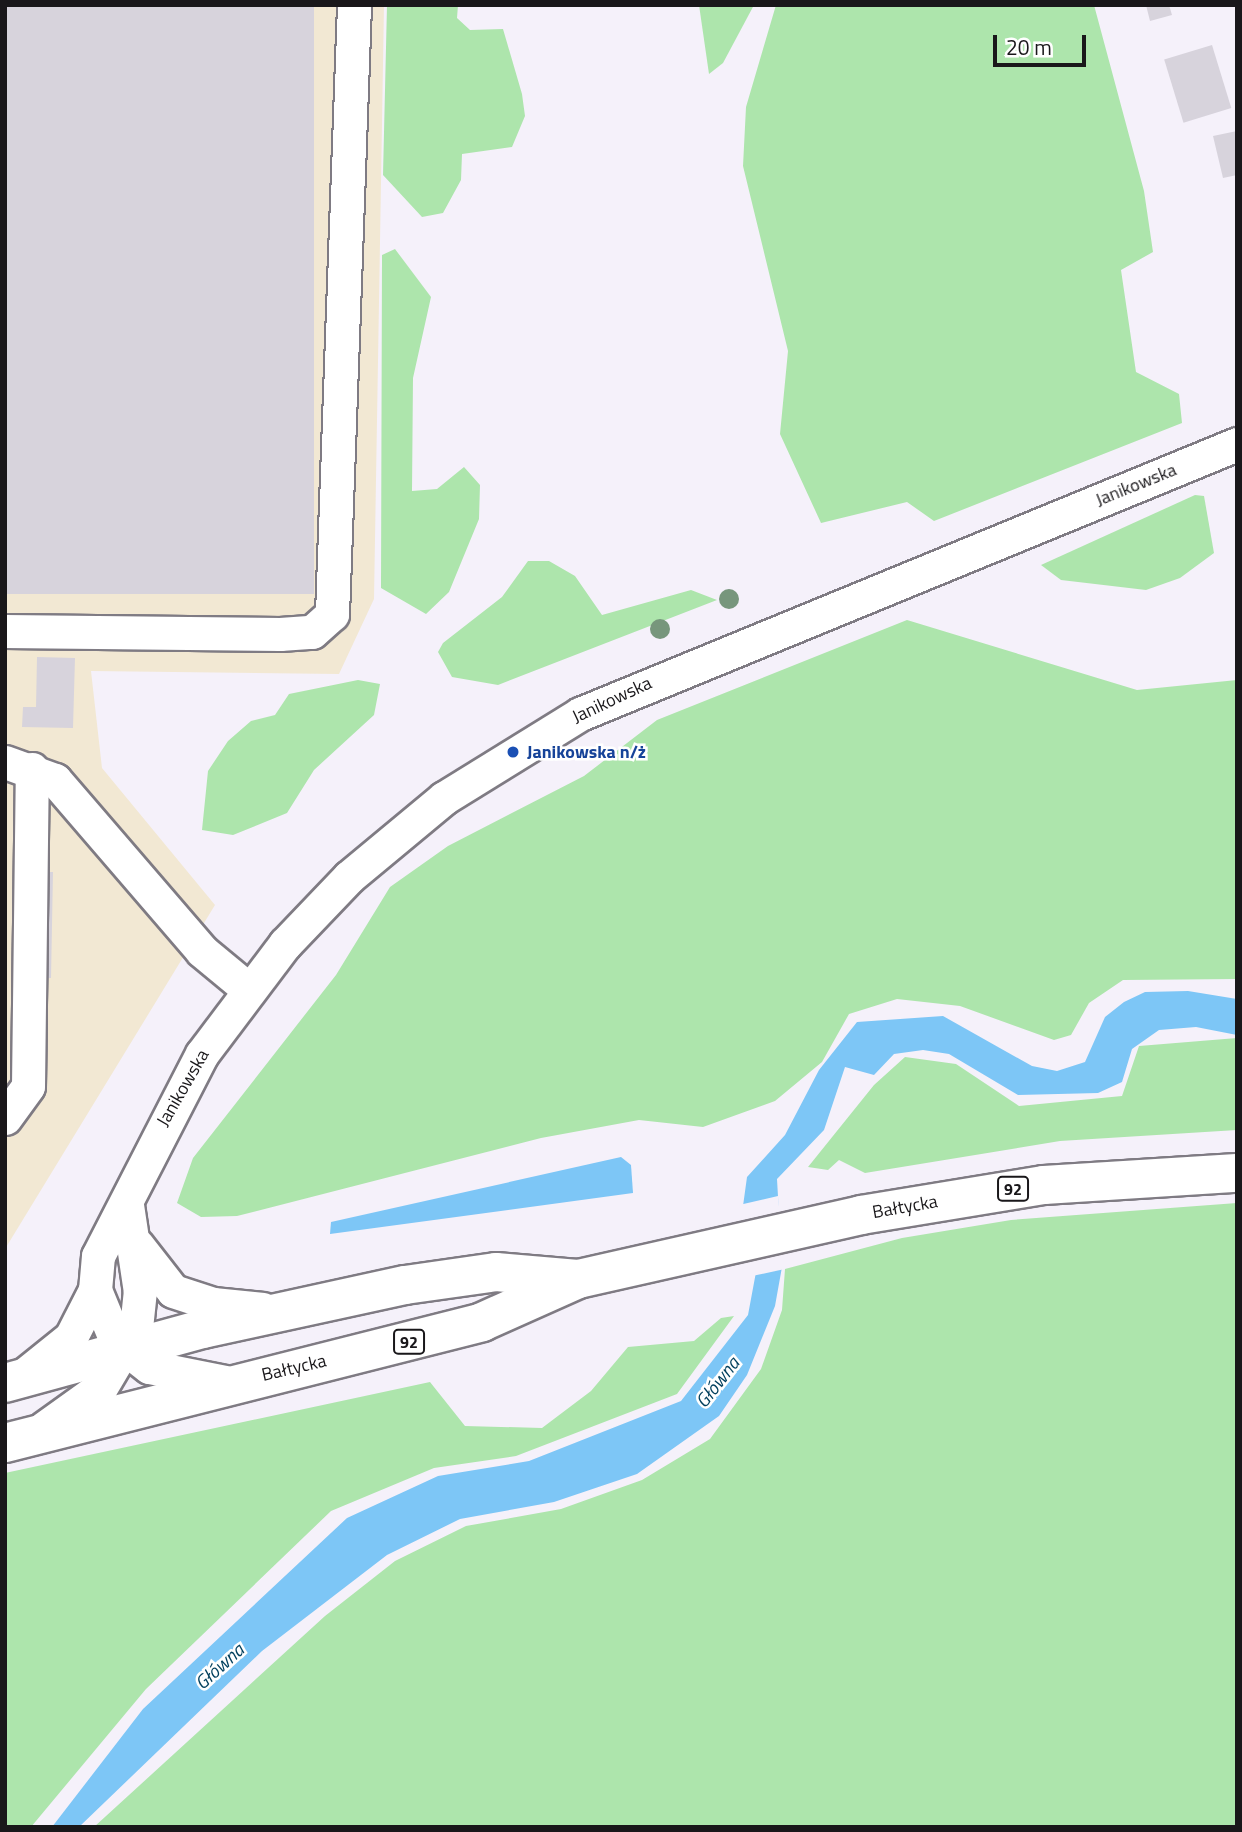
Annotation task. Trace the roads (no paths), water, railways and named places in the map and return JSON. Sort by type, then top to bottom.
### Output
[{"type":"main road","name":"Bałtycka","points":[[13,1441],[232,1382],[482,1322],[578,1279],[793,1230],[1044,1185],[1237,1173]]},
{"type":"main road","name":"Bałtycka","points":[[5,1383],[294,1308],[471,1274],[578,1279]]},
{"type":"street","points":[[5,631],[280,634],[312,632],[332,614],[354,5]]},
{"type":"street","name":"Janikowska","points":[[13,1441],[78,1408],[125,1350],[140,1307],[130,1219],[168,1111],[248,989],[313,913],[414,821],[545,733],[658,679],[1237,444]]},
{"type":"street","points":[[5,1118],[28,1086],[18,765],[55,779],[202,951],[248,989]]},
{"type":"street","points":[[130,1219],[157,1278],[183,1296],[239,1308],[294,1308]]},
{"type":"street","name":"Janikowska","points":[[125,1350],[113,1336],[95,1290],[100,1246],[130,1219]]},
{"type":"street","points":[[5,1383],[61,1348],[87,1314],[95,1290]]},
{"type":"street","points":[[125,1350],[183,1378],[232,1382]]},
{"type":"water","name":"Główna","points":[[1188,991],[1237,999],[1237,1035],[1196,1027],[1159,1030],[1132,1049],[1122,1082],[1098,1093],[1018,1095],[949,1054],[923,1050],[894,1054],[874,1075],[845,1067],[824,1130],[777,1179],[782,1267],[775,1306],[747,1375],[719,1416],[637,1474],[554,1502],[460,1519],[387,1555],[262,1651],[79,1827],[52,1827],[143,1709],[347,1518],[438,1476],[529,1461],[681,1401],[748,1315],[756,1272],[743,1206],[747,1177],[785,1135],[819,1070],[857,1022],[943,1016],[1032,1066],[1057,1071],[1085,1062],[1105,1017],[1124,1002],[1145,992]]},
{"type":"water","points":[[621,1157],[631,1165],[633,1193],[330,1234],[331,1222]]},
{"type":"place","name":"Janikowska n/ż","points":[[513,752]]}]
